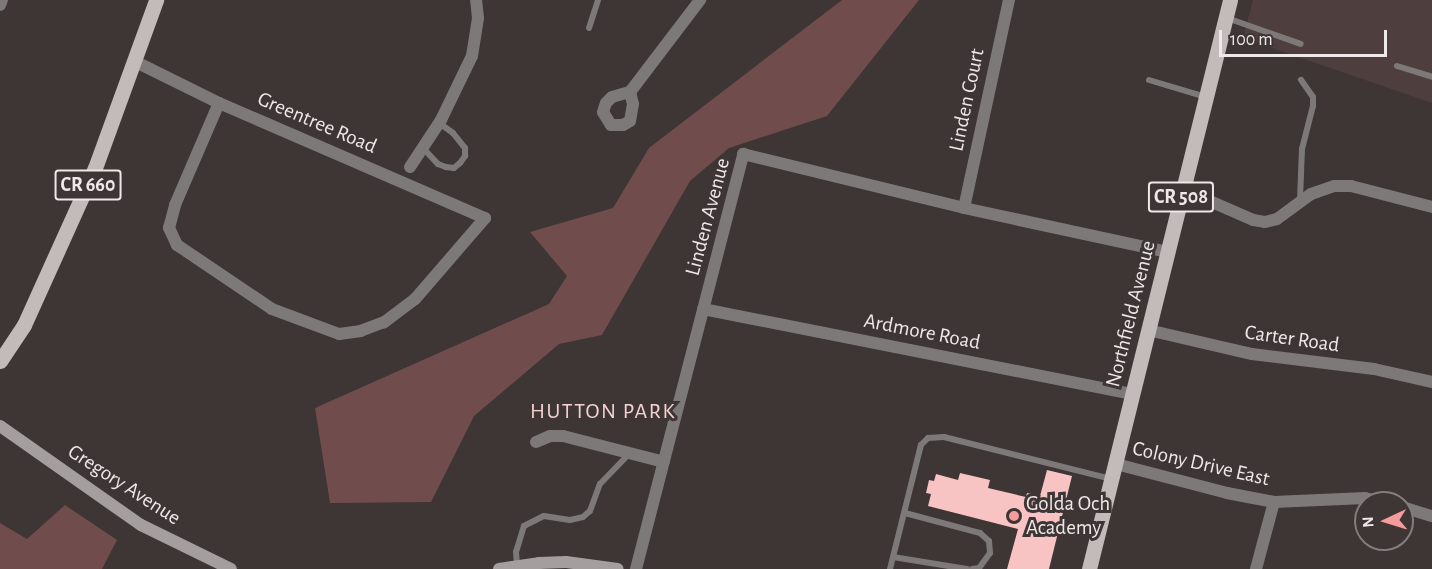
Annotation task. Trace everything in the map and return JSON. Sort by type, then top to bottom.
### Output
[{"type":"main road","name":"CR 660","points":[[0,361],[24,325],[96,168],[156,0]]},
{"type":"main road","name":"Northfield Avenue","points":[[1089,569],[1230,0]]},
{"type":"main road","name":"Gregory Avenue","points":[[0,426],[141,525],[231,569]]},
{"type":"main road","points":[[499,569],[566,562],[618,569]]},
{"type":"street","points":[[0,5],[2,0]]},
{"type":"street","points":[[410,167],[439,123],[472,56],[478,18],[476,0]]},
{"type":"street","name":"Linden Court","points":[[964,208],[1009,0]]},
{"type":"street","points":[[630,92],[694,2]]},
{"type":"street","name":"Greentree Road","points":[[134,61],[219,103],[485,218],[415,299],[384,322],[361,331],[339,334],[272,309],[177,245],[169,228],[175,205],[219,103]]},
{"type":"street","name":"Linden Avenue","points":[[636,569],[743,154],[964,208],[1167,252]]},
{"type":"street","points":[[1181,197],[1212,202],[1253,220],[1265,222],[1276,219],[1300,200],[1324,188],[1351,186],[1432,207]]},
{"type":"street","name":"Ardmore Road","points":[[703,309],[1133,394]]},
{"type":"street","name":"Carter Road","points":[[1148,330],[1252,354],[1374,369],[1432,382]]},
{"type":"street","points":[[536,442],[550,436],[563,436],[664,462]]},
{"type":"street","name":"Colony Drive East","points":[[1116,464],[1227,493],[1274,502],[1354,498]]},
{"type":"street","points":[[1256,569],[1274,502]]},
{"type":"street","points":[[1414,511],[1432,516]]},
{"type":"lane","points":[[589,28],[598,0]]},
{"type":"lane","points":[[1226,18],[1301,44]]},
{"type":"lane","points":[[1397,66],[1432,77]]},
{"type":"lane","points":[[1149,80],[1207,97]]},
{"type":"lane","points":[[1300,200],[1302,148],[1313,106],[1313,97],[1301,80]]},
{"type":"lane","points":[[423,147],[438,164],[454,168],[460,164],[465,156],[465,148],[453,133],[439,123]]},
{"type":"lane","points":[[890,569],[921,445],[928,438],[944,437],[1111,479]]},
{"type":"lane","points":[[517,566],[516,552],[524,526],[544,516],[570,520],[583,518],[590,511],[600,484],[629,454]]},
{"type":"lane","points":[[904,513],[980,533],[989,541],[990,553],[979,568],[972,569]]},
{"type":"lane","points":[[893,557],[967,569]]},
{"type":"shaded area","points":[[842,0],[919,0],[827,116],[729,148],[690,181],[602,335],[559,344],[474,416],[431,502],[330,503],[315,408],[549,304],[567,276],[530,232],[613,208],[649,148]]},
{"type":"shaded area","points":[[1253,0],[1432,0],[1432,103],[1243,38]]},
{"type":"shaded area","points":[[65,505],[117,540],[102,569],[0,569],[0,523],[27,539]]},
{"type":"building","name":"Golda Och Academy","points":[[1047,470],[1072,476],[1049,569],[1007,569],[1018,529],[928,506],[931,494],[926,493],[929,480],[934,481],[936,474],[958,480],[960,473],[990,480],[988,488],[1026,497],[1027,493],[1040,496]]},
{"type":"place","name":"Golda Och Academy","points":[[1014,516]]},
{"type":"district","name":"HUTTON PARK","points":[[603,412]]}]
